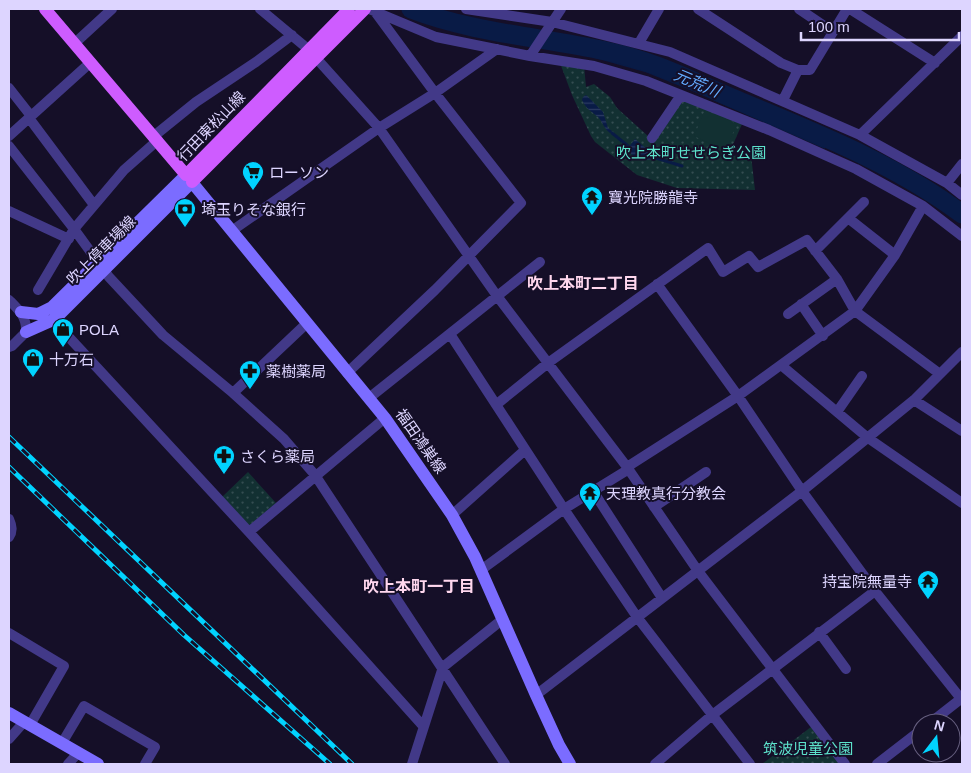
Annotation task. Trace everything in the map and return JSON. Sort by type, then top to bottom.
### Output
[{"type":"main road","name":"行田東松山線","points":[[45,9],[189,178],[312,53],[349,9]]},
{"type":"main road","name":"行田東松山線","points":[[312,53],[370,10]]},
{"type":"main road","name":"福田鴻巣線","points":[[189,178],[233,230],[306,324],[385,418],[452,515],[481,570],[536,695],[570,764]]},
{"type":"main road","name":"吹上停車場線","points":[[20,312],[38,314],[46,312],[100,266],[189,178]]},
{"type":"main road","name":"吹上停車場線","points":[[26,332],[53,320],[100,266]]},
{"type":"main road","points":[[9,713],[98,764]]},
{"type":"street","points":[[75,42],[112,9]]},
{"type":"street","points":[[260,9],[312,53],[379,128],[497,296],[628,468],[698,571],[846,764]]},
{"type":"street","points":[[466,9],[552,22],[670,52],[860,135],[947,183],[962,195]]},
{"type":"street","points":[[530,56],[561,9]]},
{"type":"street","points":[[639,43],[658,9]]},
{"type":"street","points":[[698,9],[781,63],[798,70],[810,70],[848,9],[935,63]]},
{"type":"street","points":[[799,9],[834,32]]},
{"type":"street","points":[[370,10],[436,37],[530,56],[594,66],[646,81],[769,130],[856,169],[923,206],[962,236]]},
{"type":"street","points":[[348,372],[435,290],[520,203],[370,10]]},
{"type":"street","points":[[38,290],[74,229],[124,170],[196,102],[256,62],[292,35]]},
{"type":"street","points":[[860,135],[962,36]]},
{"type":"street","points":[[233,230],[379,128],[435,93],[498,49]]},
{"type":"street","points":[[9,136],[91,62]]},
{"type":"street","points":[[783,100],[798,70]]},
{"type":"street","points":[[9,88],[94,205]]},
{"type":"street","points":[[652,138],[681,95]]},
{"type":"street","points":[[9,146],[74,229],[100,266],[163,334],[284,439],[315,475],[505,764]]},
{"type":"street","points":[[947,183],[962,164]]},
{"type":"street","points":[[815,251],[864,202]]},
{"type":"street","points":[[481,570],[564,509],[738,396],[855,311],[895,255],[923,206]]},
{"type":"street","points":[[9,211],[69,239]]},
{"type":"street","points":[[848,218],[895,255]]},
{"type":"street","points":[[497,404],[548,362],[708,248],[723,272],[749,256],[758,266],[806,240],[837,279],[855,311],[940,374]]},
{"type":"street","points":[[369,398],[540,262]]},
{"type":"street","points":[[788,314],[837,279]]},
{"type":"street","points":[[657,284],[738,396],[802,491],[875,590],[962,699],[943,713]]},
{"type":"street","points":[[9,300],[25,319],[26,332],[9,347]]},
{"type":"street","points":[[801,304],[823,336]]},
{"type":"street","points":[[53,320],[249,532],[423,726]]},
{"type":"street","points":[[233,393],[306,324]]},
{"type":"street","points":[[450,334],[637,617],[711,716],[750,764]]},
{"type":"street","points":[[536,695],[802,491],[868,438],[914,400],[962,352]]},
{"type":"street","points":[[780,365],[868,438],[962,503]]},
{"type":"street","points":[[837,412],[862,376]]},
{"type":"street","points":[[914,400],[962,431]]},
{"type":"street","points":[[249,532],[385,418]]},
{"type":"street","points":[[452,515],[525,450]]},
{"type":"street","points":[[654,507],[706,472]]},
{"type":"street","points":[[593,491],[662,598]]},
{"type":"street","points":[[9,519],[12,526],[12,532],[9,537]]},
{"type":"street","points":[[655,764],[711,716],[875,590]]},
{"type":"street","points":[[412,764],[443,667],[503,619]]},
{"type":"street","points":[[819,632],[846,669]]},
{"type":"street","points":[[9,634],[64,666],[27,723],[9,739]]},
{"type":"street","points":[[62,743],[84,706],[155,747],[145,764]]},
{"type":"street","points":[[877,764],[911,738]]},
{"type":"street","points":[[68,764],[78,753]]},
{"type":"green space","name":"吹上本町せせらぎ公園","points":[[560,63],[584,65],[586,87],[594,84],[610,97],[617,108],[649,137],[681,101],[686,100],[742,124],[728,156],[751,155],[755,190],[677,188],[637,175],[595,142],[572,95]]},
{"type":"green space","points":[[705,110],[737,124],[725,151],[694,136]]},
{"type":"green space","points":[[248,472],[276,503],[250,525],[246,524],[222,497]]},
{"type":"green space","name":"筑波児童公園","points":[[811,727],[841,764],[762,764]]},
{"type":"water","points":[[586,95],[603,112],[608,128],[612,131],[610,133],[582,100]]},
{"type":"water","points":[[635,139],[656,157],[654,159],[639,160],[631,154],[628,148]]},
{"type":"waterway","name":"元荒川","points":[[411,9],[459,24],[623,55],[673,72],[853,150],[909,179],[962,214]]},
{"type":"waterway","points":[[590,55],[647,71],[709,96]]},
{"type":"waterway","points":[[714,99],[824,147]]},
{"type":"waterway","points":[[612,133],[628,146]]},
{"type":"waterway","points":[[656,158],[682,166]]},
{"type":"railway","points":[[9,437],[352,764]]},
{"type":"railway","points":[[9,467],[184,635],[330,764]]},
{"type":"place","name":"ローソン","points":[[253,191]]},
{"type":"place","name":"寶光院勝龍寺","points":[[592,216]]},
{"type":"place","name":"埼玉りそな銀行","points":[[185,228]]},
{"type":"place","name":"POLA","points":[[63,348]]},
{"type":"place","name":"十万石","points":[[33,378]]},
{"type":"place","name":"薬樹薬局","points":[[250,390]]},
{"type":"place","name":"さくら薬局","points":[[224,475]]},
{"type":"place","name":"天理教真行分教会","points":[[590,512]]},
{"type":"place","name":"持宝院無量寺","points":[[928,600]]},
{"type":"district","name":"吹上本町二丁目","points":[[583,283]]},
{"type":"district","name":"吹上本町一丁目","points":[[419,586]]}]
